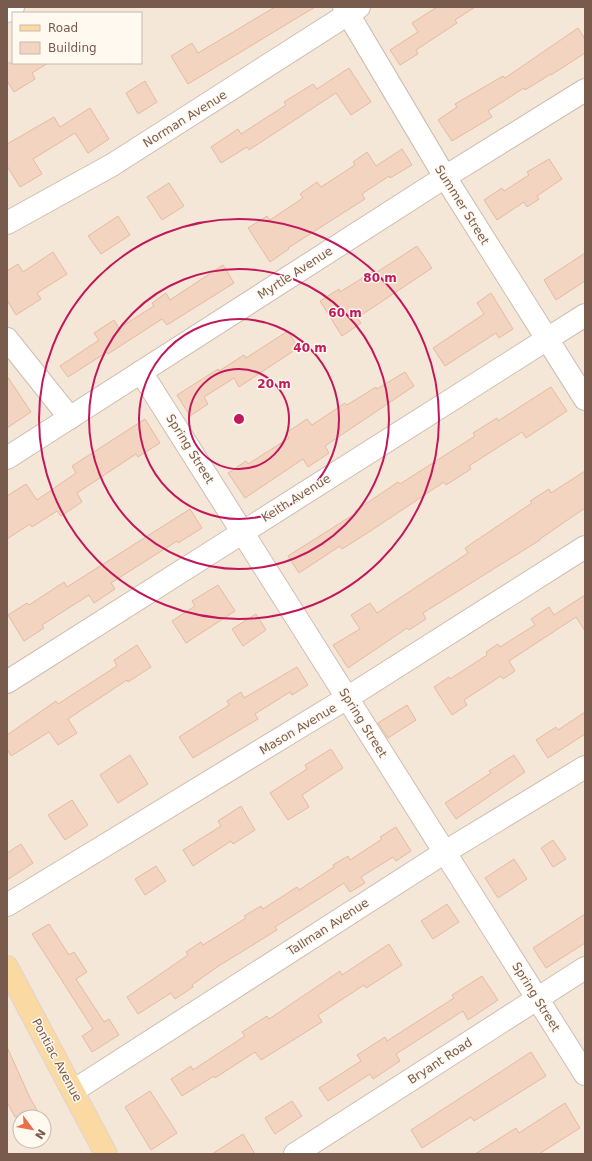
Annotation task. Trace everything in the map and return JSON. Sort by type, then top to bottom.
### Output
[{"type":"main road","name":"Pontiac Avenue","points":[[7,967],[106,1154]]},
{"type":"street","points":[[7,11],[13,7]]},
{"type":"street","name":"Summer Street","points":[[351,9],[445,177],[585,399]]},
{"type":"street","name":"Norman Avenue","points":[[7,223],[112,165],[351,9]]},
{"type":"street","name":"Myrtle Avenue","points":[[7,458],[445,177],[585,90]]},
{"type":"street","name":"Keith Avenue","points":[[7,682],[585,315]]},
{"type":"street","points":[[7,339],[70,418]]},
{"type":"street","name":"Spring Street","points":[[141,372],[585,1074]]},
{"type":"street","name":"Mason Avenue","points":[[7,905],[347,698],[585,547]]},
{"type":"street","name":"Tallman Avenue","points":[[73,1091],[444,852],[585,767]]},
{"type":"street","name":"Bryant Road","points":[[295,1154],[585,968]]},
{"type":"shaded area","points":[[7,7],[585,7],[585,1154],[7,1154]]},
{"type":"building","points":[[275,7],[315,7],[188,84],[171,56],[192,43],[198,53]]},
{"type":"building","points":[[437,7],[475,7],[455,20],[457,23],[416,50],[418,54],[400,65],[390,50],[418,32],[412,23]]},
{"type":"building","points":[[578,28],[585,39],[585,53],[551,75],[525,90],[524,88],[488,111],[492,117],[452,141],[438,120],[457,107],[455,104],[503,76],[505,78]]},
{"type":"building","points":[[7,63],[46,64],[32,73],[35,79],[14,92],[7,81]]},
{"type":"building","points":[[349,68],[371,102],[351,115],[336,93],[249,150],[247,147],[221,163],[211,147],[238,129],[241,134],[286,105],[284,102],[313,84],[317,89]]},
{"type":"building","points":[[145,81],[157,102],[138,114],[126,93]]},
{"type":"building","points":[[90,108],[109,139],[88,153],[75,133],[33,159],[42,174],[20,187],[7,166],[7,144],[54,117],[60,127]]},
{"type":"building","points":[[402,149],[412,165],[390,178],[389,176],[362,194],[365,199],[288,248],[289,249],[270,262],[248,228],[267,216],[270,220],[303,198],[300,194],[317,182],[321,187],[355,165],[353,162],[367,152],[376,166]]},
{"type":"building","points":[[549,159],[562,179],[537,196],[539,199],[527,207],[524,202],[497,220],[484,200],[502,188],[504,191],[529,175],[527,172]]},
{"type":"building","points":[[169,183],[184,206],[162,220],[147,197]]},
{"type":"building","points":[[118,216],[130,235],[101,254],[88,236]]},
{"type":"building","points":[[417,246],[432,268],[357,318],[361,323],[342,336],[320,301],[339,289],[340,292],[372,272],[374,274]]},
{"type":"building","points":[[53,252],[67,274],[37,293],[41,299],[16,315],[7,300],[7,271],[18,264],[23,272]]},
{"type":"building","points":[[585,253],[585,281],[556,300],[544,280]]},
{"type":"building","points":[[223,265],[234,283],[167,325],[162,319],[108,354],[107,352],[68,377],[60,366],[99,340],[94,333],[114,320],[119,328],[154,306],[152,303],[166,293],[170,300]]},
{"type":"building","points":[[491,293],[513,329],[499,338],[496,333],[445,366],[433,348],[484,314],[477,303]]},
{"type":"building","points":[[288,331],[298,348],[239,387],[234,378],[204,397],[208,404],[190,416],[177,395],[218,369],[219,371],[244,355],[246,358]]},
{"type":"building","points":[[405,372],[414,386],[325,446],[329,453],[308,467],[303,459],[245,498],[228,473],[246,461],[248,464],[289,438],[286,433],[307,419],[312,425],[345,403],[347,405],[376,387],[377,389]]},
{"type":"building","points":[[7,376],[31,412],[7,428]]},
{"type":"building","points":[[551,387],[567,411],[526,438],[522,432],[469,466],[471,469],[446,485],[444,482],[342,549],[340,546],[299,573],[288,556],[356,513],[355,511],[398,482],[400,484],[475,436],[473,433],[497,418],[498,421]]},
{"type":"building","points":[[145,419],[160,443],[138,457],[136,454],[77,493],[82,502],[61,516],[57,511],[32,527],[30,524],[7,539],[7,496],[26,484],[37,500],[76,473],[72,466]]},
{"type":"building","points":[[585,471],[585,508],[540,540],[423,613],[426,619],[409,630],[407,628],[348,668],[333,645],[360,629],[351,615],[370,603],[377,613],[468,553],[465,548],[532,503],[530,501],[549,489],[551,493]]},
{"type":"building","points":[[190,509],[202,528],[178,543],[177,541],[111,583],[115,589],[94,603],[89,595],[42,625],[44,628],[24,641],[8,615],[27,603],[29,605],[64,582],[67,587]]},
{"type":"building","points":[[218,585],[235,611],[186,643],[172,621],[195,606],[192,601]]},
{"type":"building","points":[[585,595],[585,631],[576,617],[509,661],[515,671],[503,679],[501,676],[464,700],[467,705],[452,715],[434,687],[449,677],[450,679],[487,655],[486,652],[498,644],[500,647],[535,625],[531,619],[549,607],[554,615]]},
{"type":"building","points":[[256,614],[266,630],[243,646],[232,629]]},
{"type":"building","points":[[137,645],[151,667],[128,682],[127,680],[68,719],[77,733],[58,745],[49,732],[11,756],[7,749],[7,735],[56,701],[58,704],[117,666],[114,660]]},
{"type":"building","points":[[297,667],[308,685],[292,695],[290,692],[255,714],[258,719],[193,758],[179,737],[229,705],[227,701],[241,692],[244,698]]},
{"type":"building","points":[[407,705],[416,720],[388,738],[378,723]]},
{"type":"building","points":[[585,712],[585,734],[548,758],[536,740],[556,727],[558,730]]},
{"type":"building","points":[[331,749],[343,768],[302,795],[309,807],[288,820],[270,793],[307,769],[305,765]]},
{"type":"building","points":[[130,755],[148,784],[118,803],[100,775]]},
{"type":"building","points":[[514,755],[525,772],[456,819],[445,803],[491,773],[489,771]]},
{"type":"building","points":[[72,800],[88,825],[65,840],[48,815]]},
{"type":"building","points":[[241,806],[255,830],[233,844],[231,841],[193,866],[183,850],[221,826],[218,821]]},
{"type":"building","points":[[396,827],[411,851],[396,861],[393,857],[361,877],[365,883],[350,892],[344,883],[275,927],[277,930],[217,967],[192,985],[193,987],[175,999],[171,993],[138,1014],[127,997],[188,955],[186,952],[201,942],[203,945],[246,918],[244,916],[261,906],[263,909],[297,887],[299,890],[348,856],[350,860],[382,839],[380,837]]},
{"type":"building","points":[[553,840],[566,859],[553,867],[541,848]]},
{"type":"building","points":[[21,844],[33,863],[7,880],[7,853]]},
{"type":"building","points":[[514,859],[527,879],[498,898],[485,878]]},
{"type":"building","points":[[156,866],[166,881],[145,895],[135,879]]},
{"type":"building","points":[[447,904],[459,922],[433,939],[421,921]]},
{"type":"building","points":[[585,914],[585,943],[546,968],[533,948]]},
{"type":"building","points":[[49,924],[69,955],[74,952],[87,972],[76,979],[104,1022],[109,1019],[119,1035],[92,1052],[82,1036],[93,1029],[32,934]]},
{"type":"building","points":[[389,944],[402,965],[366,988],[364,985],[318,1015],[322,1022],[261,1060],[255,1052],[215,1078],[214,1076],[182,1096],[171,1079],[191,1066],[193,1070],[245,1036],[242,1032],[267,1016],[269,1019],[340,971],[342,975]]},
{"type":"building","points":[[482,976],[498,1000],[468,1020],[463,1011],[396,1054],[400,1061],[373,1079],[370,1074],[328,1101],[319,1088],[361,1061],[357,1055],[385,1037],[387,1041],[454,998],[452,995]]},
{"type":"building","points":[[7,1047],[36,1109],[12,1109],[12,1111],[7,1102]]},
{"type":"building","points":[[531,1052],[546,1076],[474,1121],[471,1117],[422,1148],[411,1130]]},
{"type":"building","points":[[150,1091],[177,1133],[151,1150],[125,1107]]},
{"type":"building","points":[[292,1101],[302,1116],[275,1134],[265,1118]]},
{"type":"building","points":[[565,1103],[580,1128],[539,1154],[475,1154],[516,1128],[519,1133]]},
{"type":"building","points":[[243,1134],[255,1154],[212,1154]]}]
